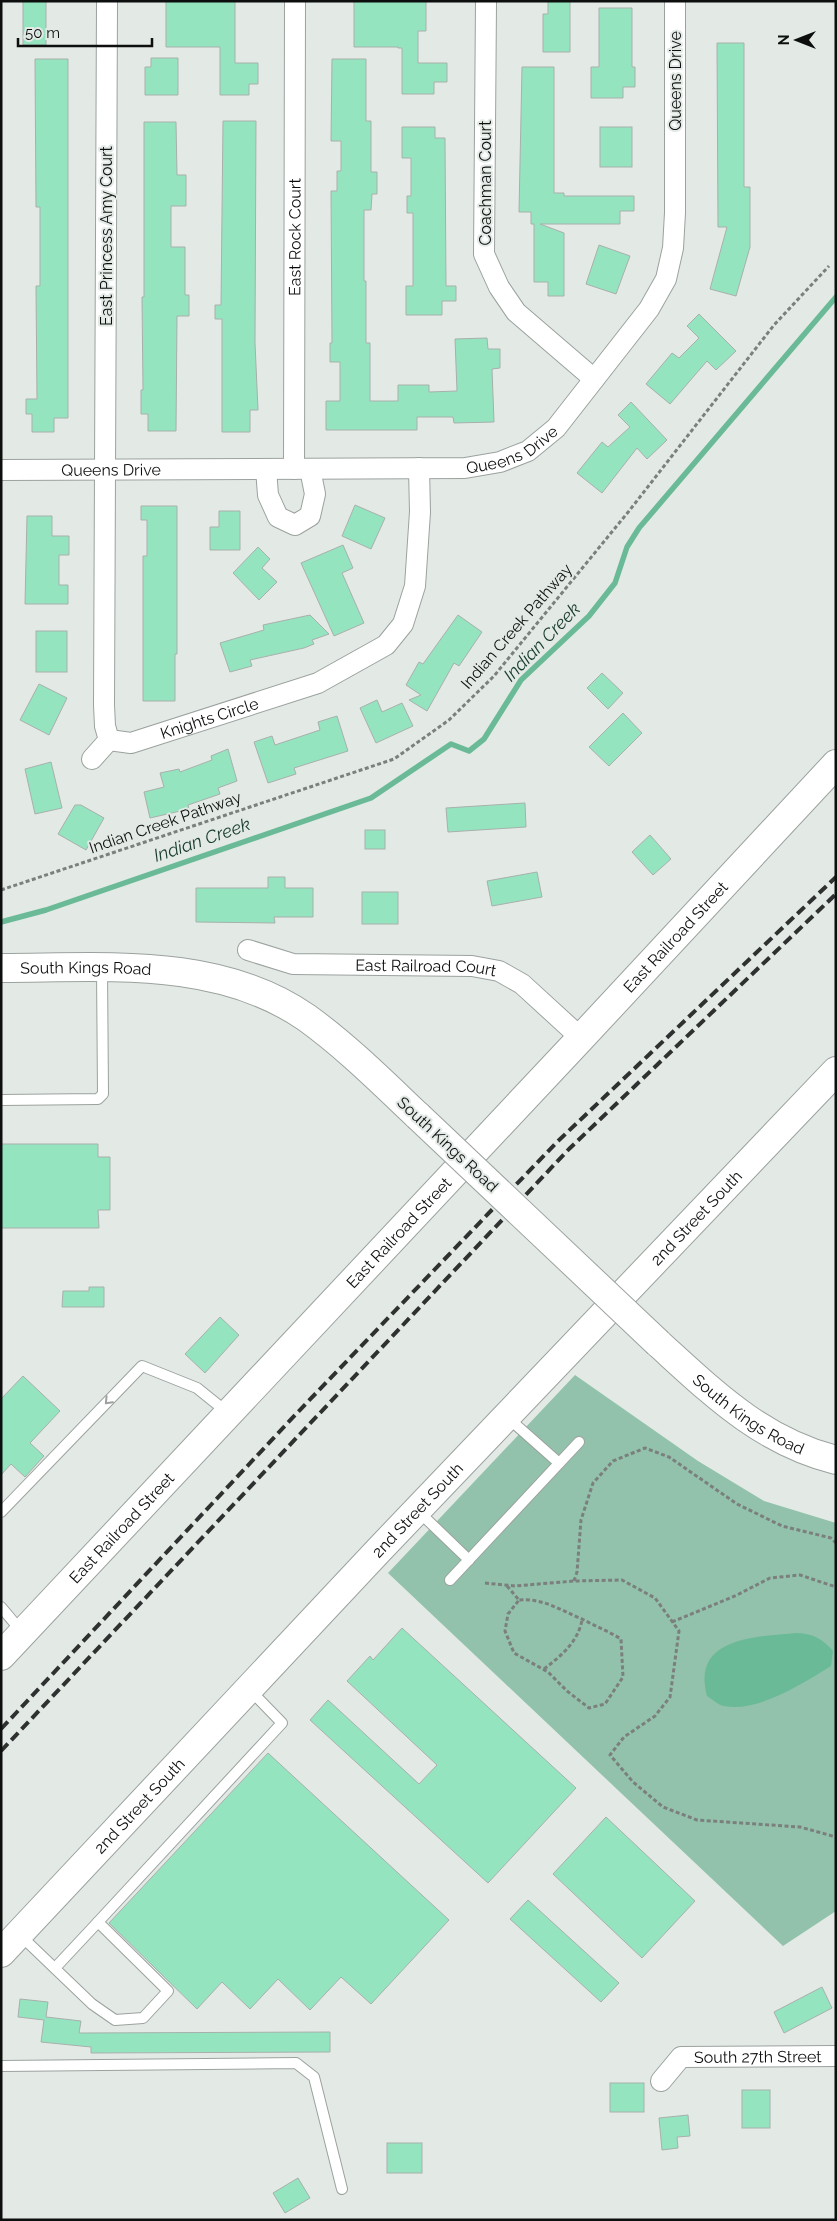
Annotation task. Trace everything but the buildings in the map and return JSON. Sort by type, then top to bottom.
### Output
[{"type":"street","name":"Queens Drive","points":[[1,470],[473,467],[500,462],[528,450],[556,428],[649,309],[666,279],[673,248],[675,1]]},
{"type":"street","name":"East Princess Amy Court","points":[[105,470],[107,2]]},
{"type":"street","name":"Coachman Court","points":[[486,2],[484,254],[499,287],[516,312],[594,380]]},
{"type":"street","name":"East Rock Court","points":[[295,3],[302,469]]},
{"type":"street","name":"Knights Circle","points":[[109,740],[131,743],[318,683],[386,645],[403,624],[415,586],[420,512],[419,468]]},
{"type":"street","points":[[266,469],[268,495],[278,517],[295,526],[310,516],[314,494],[302,469]]},
{"type":"street","points":[[92,759],[109,740],[104,726],[105,470]]},
{"type":"street","name":"East Railroad Street","points":[[1,1656],[582,1038],[836,764]]},
{"type":"street","name":"East Railroad Court","points":[[248,950],[293,964],[472,966],[499,972],[522,984],[582,1038]]},
{"type":"street","name":"South Kings Road","points":[[1,968],[167,969],[214,978],[264,995],[305,1017],[346,1048],[658,1343],[750,1422],[792,1446],[836,1460]]},
{"type":"street","name":"2nd Street South","points":[[10,1944],[248,1688],[836,1071]]},
{"type":"street","name":"South 27th Street","points":[[661,2081],[681,2057],[836,2056]]},
{"type":"lane","points":[[1,1100],[98,1099],[103,1094],[102,968]]},
{"type":"lane","points":[[1,1512],[142,1366],[197,1388],[229,1413]]},
{"type":"lane","points":[[506,1416],[559,1463]]},
{"type":"lane","points":[[450,1580],[579,1442]]},
{"type":"lane","points":[[417,1510],[469,1560]]},
{"type":"lane","points":[[1,1607],[23,1632]]},
{"type":"lane","points":[[55,1968],[282,1723],[248,1688]]},
{"type":"lane","points":[[10,1944],[55,1968],[92,2004],[115,2020],[143,2018],[168,1991],[98,1922]]},
{"type":"lane","points":[[1,2066],[296,2063],[314,2077],[342,2189]]},
{"type":"path","name":"Indian Creek Pathway","points":[[1,890],[394,759],[449,720],[494,676],[629,510],[774,325],[829,266]]},
{"type":"path","points":[[574,1581],[577,1572],[581,1520],[593,1483],[613,1461],[645,1448],[669,1457],[737,1504],[782,1526],[831,1538],[836,1543]]},
{"type":"path","points":[[672,1622],[737,1595],[770,1578],[800,1575],[836,1587]]},
{"type":"path","points":[[485,1583],[506,1585],[622,1580],[655,1598],[679,1631],[670,1697],[655,1716],[624,1737],[610,1755],[633,1782],[663,1807],[697,1820],[755,1822],[800,1827],[836,1837]]},
{"type":"path","points":[[506,1585],[519,1600]]},
{"type":"path","points":[[532,1599],[547,1602],[582,1620],[602,1627],[621,1639],[623,1677],[605,1704],[590,1708],[544,1669],[514,1653],[506,1631],[508,1614],[519,1600],[532,1599]]},
{"type":"path","points":[[544,1669],[565,1651],[574,1640],[582,1620]]},
{"type":"shaded area","points":[[575,1375],[698,1461],[764,1501],[836,1523],[836,1911],[783,1946],[388,1573]]},
{"type":"shaded area","points":[[796,1633],[812,1636],[821,1640],[829,1647],[833,1651],[831,1666],[780,1695],[751,1705],[724,1706],[707,1696],[705,1677],[709,1662],[718,1651],[730,1644],[746,1639]]},
{"type":"waterway","name":"Indian Creek","points":[[1,922],[46,910],[371,798],[451,744],[469,751],[484,739],[521,680],[589,616],[615,583],[627,547],[639,528],[836,297]]},
{"type":"railway","points":[[1,1729],[297,1413],[557,1142],[836,877]]},
{"type":"railway","points":[[1,1751],[569,1149],[836,894]]}]
